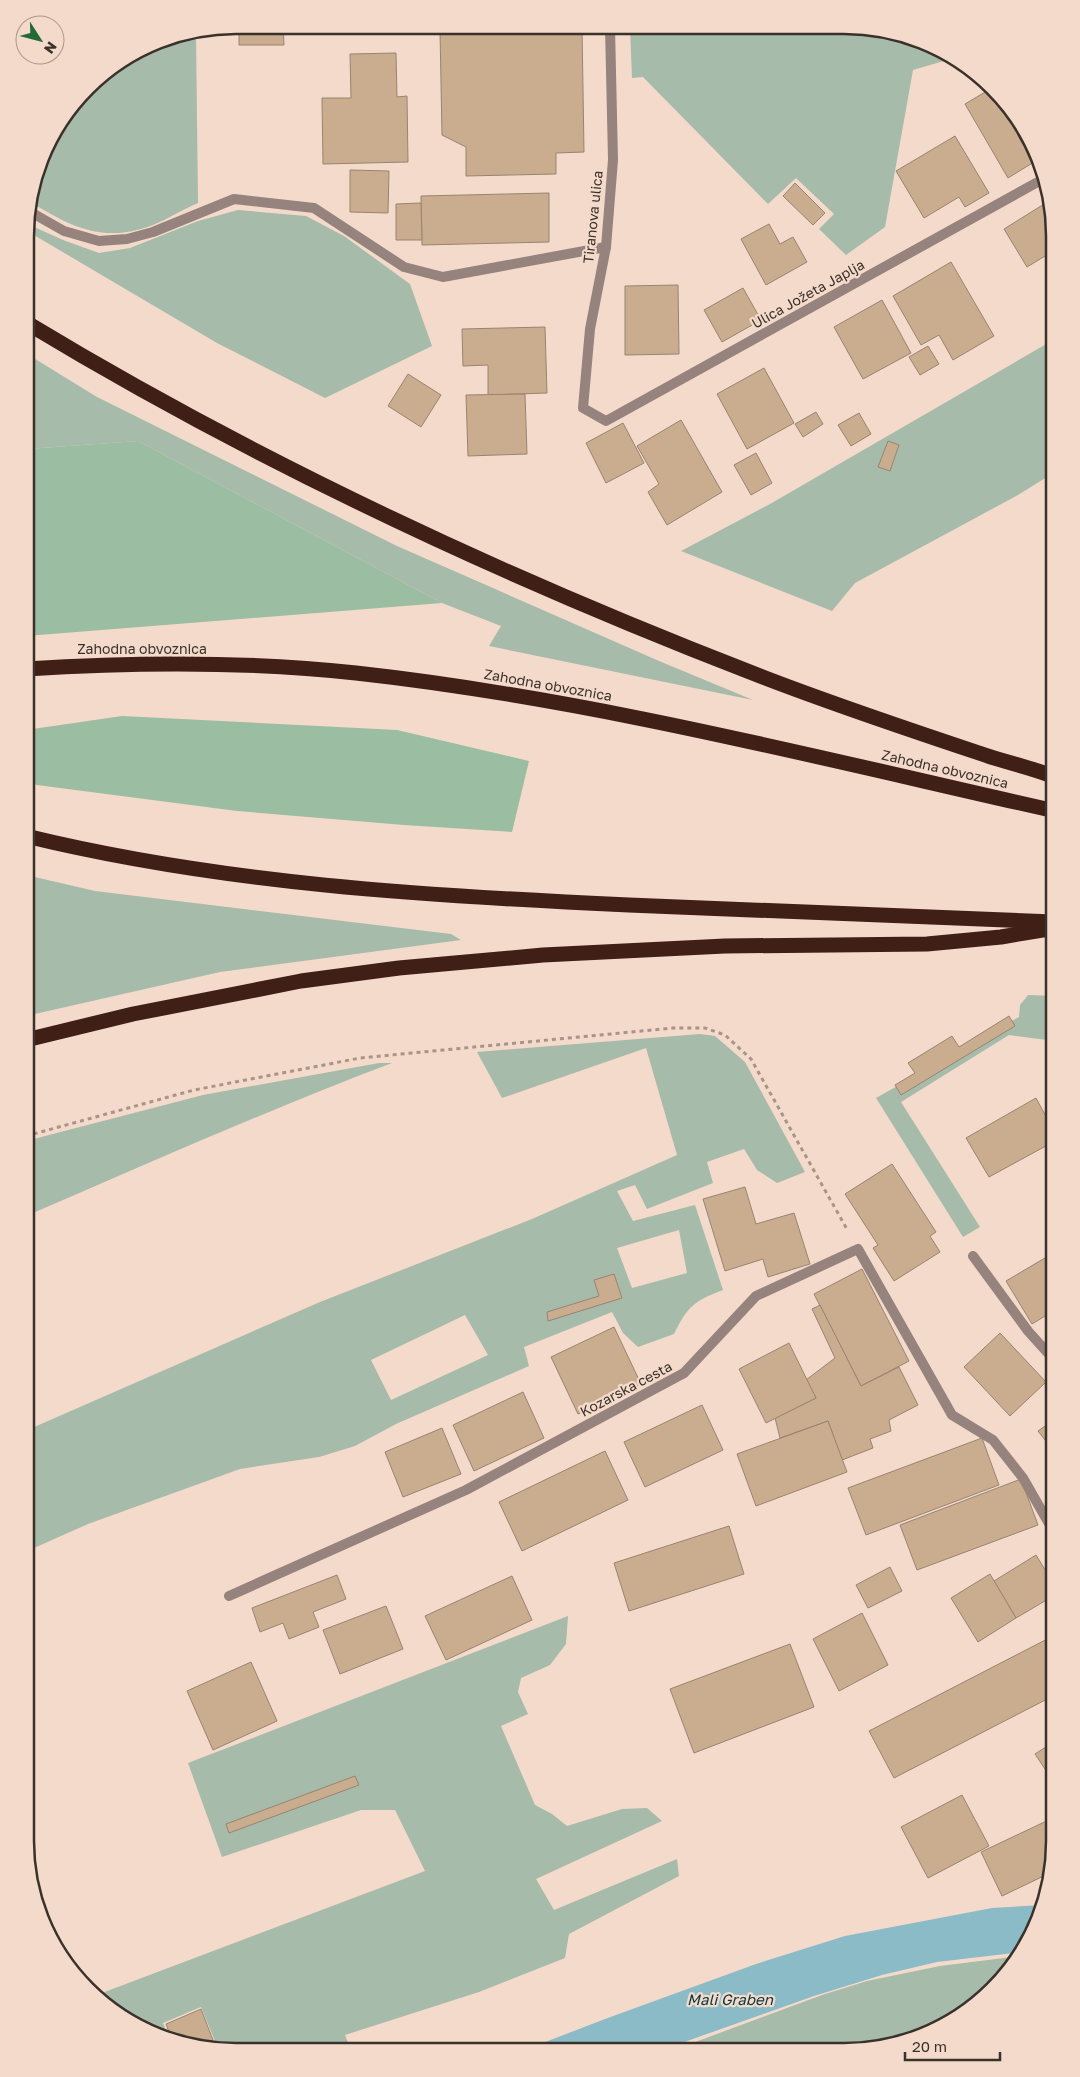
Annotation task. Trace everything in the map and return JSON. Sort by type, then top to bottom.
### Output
[{"type":"highway","points":[[34,327],[212,427],[287,466],[441,542],[519,577],[664,638],[809,694],[1046,774]]},
{"type":"highway","name":"Zahodna obvoznica","points":[[34,669],[113,664],[263,666],[353,673],[444,684],[531,697],[614,713],[1046,808]]},
{"type":"highway","points":[[34,838],[146,861],[319,885],[554,901],[1046,922]]},
{"type":"highway","points":[[34,1038],[133,1014],[292,983],[399,968],[543,955],[725,946],[927,944],[1001,937],[1046,930]]},
{"type":"street","name":"Tiranova ulica","points":[[583,408],[590,329],[606,247],[612,160],[610,34]]},
{"type":"street","name":"Ulica Jožeta Japlja","points":[[583,408],[606,421],[1039,182]]},
{"type":"street","points":[[35,214],[64,231],[99,241],[127,239],[152,232],[234,200],[314,208],[404,267],[443,278],[606,247]]},
{"type":"street","points":[[858,1249],[952,1415],[993,1440],[1023,1478],[1046,1518]]},
{"type":"street","name":"Kozarska cesta","points":[[229,1596],[466,1490],[684,1374],[756,1296],[858,1249]]},
{"type":"street","points":[[973,1256],[1028,1332],[1046,1351]]},
{"type":"path","points":[[34,1134],[194,1090],[360,1058],[673,1028],[705,1028],[724,1035],[751,1059],[858,1249]]},
{"type":"green space","points":[[630,34],[870,35],[909,44],[945,61],[913,70],[885,227],[846,255],[819,229],[834,214],[796,178],[768,204],[643,77],[632,78]]},
{"type":"green space","points":[[196,38],[198,203],[153,225],[118,233],[88,230],[59,218],[36,205],[44,171],[49,159],[61,135],[76,113],[103,84],[135,61],[171,44]]},
{"type":"green space","points":[[238,210],[306,216],[344,236],[410,284],[432,346],[325,398],[217,343],[34,235],[34,227],[99,253],[130,248],[198,221]]},
{"type":"green space","points":[[1046,344],[1046,478],[1018,495],[855,583],[832,611],[681,551],[770,504]]},
{"type":"green space","points":[[34,358],[97,397],[397,546],[659,661],[753,700],[489,646],[501,626],[442,603],[138,441],[34,448]]},
{"type":"green space","points":[[138,441],[442,603],[34,635],[34,448]]},
{"type":"green space","points":[[122,716],[397,730],[529,761],[512,832],[404,825],[237,811],[37,785],[34,784],[34,729]]},
{"type":"green space","points":[[34,877],[95,891],[451,934],[461,940],[220,972],[34,1014]]},
{"type":"green space","points":[[1028,995],[1046,996],[1046,1040],[1009,1035],[901,1102],[980,1227],[963,1237],[876,1098],[1019,1017],[1020,1005]]},
{"type":"green space","points":[[700,1034],[715,1036],[745,1062],[805,1172],[777,1183],[757,1170],[744,1149],[707,1162],[713,1183],[647,1209],[635,1185],[617,1191],[633,1221],[695,1205],[723,1290],[698,1301],[683,1317],[674,1334],[638,1347],[623,1333],[612,1312],[524,1347],[529,1366],[396,1424],[355,1446],[319,1457],[240,1469],[88,1524],[34,1548],[34,1427],[320,1302],[532,1219],[677,1155],[646,1048],[502,1098],[477,1052]],"holes":[[[679,1230],[687,1273],[632,1288],[617,1248]],[[465,1315],[488,1355],[391,1400],[371,1360]]]},
{"type":"green space","points":[[379,1063],[392,1063],[254,1118],[34,1213],[34,1139],[203,1095]]},
{"type":"green space","points":[[568,1616],[566,1644],[550,1665],[521,1678],[518,1692],[528,1714],[501,1726],[535,1805],[552,1814],[567,1826],[622,1809],[647,1808],[662,1821],[536,1879],[554,1910],[677,1859],[679,1876],[569,1934],[565,1958],[479,1992],[345,2035],[348,2043],[212,2042],[215,2041],[201,2007],[163,2023],[166,2031],[135,2016],[103,1993],[425,1871],[395,1810],[361,1810],[222,1857],[188,1763]]},
{"type":"green space","points":[[1009,1957],[987,1984],[967,2001],[945,2016],[909,2033],[857,2043],[693,2043],[822,1995],[867,1981],[940,1966]]},
{"type":"water","name":"Mali Graben","points":[[1036,1905],[1012,1953],[937,1962],[882,1975],[814,1996],[682,2043],[543,2043],[756,1964],[845,1936],[992,1908]]},
{"type":"building","points":[[239,34],[283,34],[284,45],[239,45]]},
{"type":"building","points":[[440,34],[582,34],[584,152],[556,153],[556,174],[466,176],[466,147],[442,135]]},
{"type":"building","points":[[396,53],[397,97],[407,96],[408,162],[323,164],[322,98],[351,98],[350,54]]},
{"type":"building","points":[[986,92],[1012,124],[1033,163],[1008,178],[965,104]]},
{"type":"building","points":[[955,136],[989,193],[965,207],[959,197],[924,218],[896,171]]},
{"type":"building","points":[[350,170],[389,171],[388,213],[350,212]]},
{"type":"building","points":[[795,183],[825,213],[813,225],[783,196]]},
{"type":"building","points":[[549,193],[549,242],[422,245],[421,196]]},
{"type":"building","points":[[421,203],[422,240],[396,240],[396,204]]},
{"type":"building","points":[[1044,204],[1046,255],[1027,267],[1004,229]]},
{"type":"building","points":[[769,224],[780,244],[793,237],[807,262],[766,285],[741,239]]},
{"type":"building","points":[[951,262],[994,336],[953,360],[939,335],[921,345],[893,296]]},
{"type":"building","points":[[678,285],[679,354],[625,355],[625,286]]},
{"type":"building","points":[[743,288],[761,320],[722,342],[704,310]]},
{"type":"building","points":[[882,300],[911,353],[863,379],[834,327]]},
{"type":"building","points":[[545,327],[547,393],[488,395],[488,365],[463,366],[462,329]]},
{"type":"building","points":[[928,346],[939,364],[920,375],[909,357]]},
{"type":"building","points":[[764,368],[794,423],[747,449],[717,394]]},
{"type":"building","points":[[408,374],[441,395],[421,427],[388,406]]},
{"type":"building","points":[[525,394],[527,454],[468,456],[466,395]]},
{"type":"building","points":[[816,412],[823,424],[803,437],[795,424]]},
{"type":"building","points":[[859,413],[871,434],[851,446],[838,425]]},
{"type":"building","points":[[681,420],[722,492],[667,525],[648,492],[659,484],[637,446]]},
{"type":"building","points":[[623,423],[644,463],[606,483],[586,443]]},
{"type":"building","points":[[888,441],[899,445],[890,471],[878,467]]},
{"type":"building","points":[[756,453],[772,483],[751,495],[734,465]]},
{"type":"building","points":[[1009,1016],[1015,1026],[901,1095],[895,1085],[915,1073],[908,1063],[952,1036],[959,1047]]},
{"type":"building","points":[[1036,1098],[1046,1116],[1046,1146],[989,1177],[966,1138]]},
{"type":"building","points":[[892,1164],[936,1232],[930,1236],[940,1252],[894,1281],[873,1248],[878,1245],[845,1194]]},
{"type":"building","points":[[745,1187],[756,1224],[794,1213],[810,1264],[768,1277],[763,1259],[725,1271],[703,1199]]},
{"type":"building","points":[[1046,1257],[1046,1315],[1032,1324],[1006,1281]]},
{"type":"building","points":[[862,1269],[909,1361],[861,1386],[814,1294]]},
{"type":"building","points":[[614,1274],[622,1298],[548,1321],[547,1312],[599,1296],[594,1280]]},
{"type":"building","points":[[820,1305],[861,1386],[899,1367],[918,1405],[889,1420],[891,1431],[870,1439],[873,1448],[842,1460],[828,1421],[780,1438],[775,1418],[816,1398],[806,1380],[835,1358],[812,1309]]},
{"type":"building","points":[[614,1327],[641,1384],[578,1414],[551,1357]]},
{"type":"building","points":[[1000,1333],[1046,1382],[1010,1416],[964,1367]]},
{"type":"building","points":[[789,1343],[816,1398],[766,1423],[739,1369]]},
{"type":"building","points":[[523,1392],[544,1438],[474,1471],[453,1425]]},
{"type":"building","points":[[702,1405],[723,1450],[645,1487],[624,1442]]},
{"type":"building","points":[[828,1421],[847,1472],[756,1506],[737,1454]]},
{"type":"building","points":[[1046,1425],[1046,1441],[1038,1431]]},
{"type":"building","points":[[442,1428],[461,1474],[403,1497],[385,1452]]},
{"type":"building","points":[[982,1438],[999,1485],[866,1535],[848,1488]]},
{"type":"building","points":[[605,1451],[628,1500],[522,1551],[499,1502]]},
{"type":"building","points":[[1021,1479],[1038,1525],[917,1570],[900,1525]]},
{"type":"building","points":[[729,1526],[744,1574],[629,1611],[614,1563]]},
{"type":"building","points":[[1036,1555],[1046,1571],[1046,1600],[1016,1618],[994,1581]]},
{"type":"building","points":[[890,1567],[902,1591],[868,1608],[856,1585]]},
{"type":"building","points":[[990,1574],[1016,1618],[978,1642],[951,1598]]},
{"type":"building","points":[[337,1575],[346,1599],[313,1612],[319,1627],[289,1639],[283,1623],[260,1632],[252,1608]]},
{"type":"building","points":[[512,1576],[532,1620],[446,1660],[425,1616]]},
{"type":"building","points":[[386,1606],[403,1649],[340,1674],[323,1630]]},
{"type":"building","points":[[862,1613],[888,1665],[839,1691],[813,1639]]},
{"type":"building","points":[[1046,1640],[1046,1700],[894,1778],[869,1731]]},
{"type":"building","points":[[790,1644],[814,1707],[694,1753],[670,1689]]},
{"type":"building","points":[[251,1662],[277,1721],[213,1750],[187,1691]]},
{"type":"building","points":[[1046,1747],[1046,1770],[1035,1754]]},
{"type":"building","points":[[355,1776],[359,1785],[229,1833],[226,1824]]},
{"type":"building","points":[[962,1795],[989,1846],[928,1878],[901,1827]]},
{"type":"building","points":[[1046,1821],[1046,1854],[1043,1876],[1002,1896],[981,1852]]},
{"type":"building","points":[[201,2009],[213,2040],[209,2042],[171,2033],[166,2024]]}]
